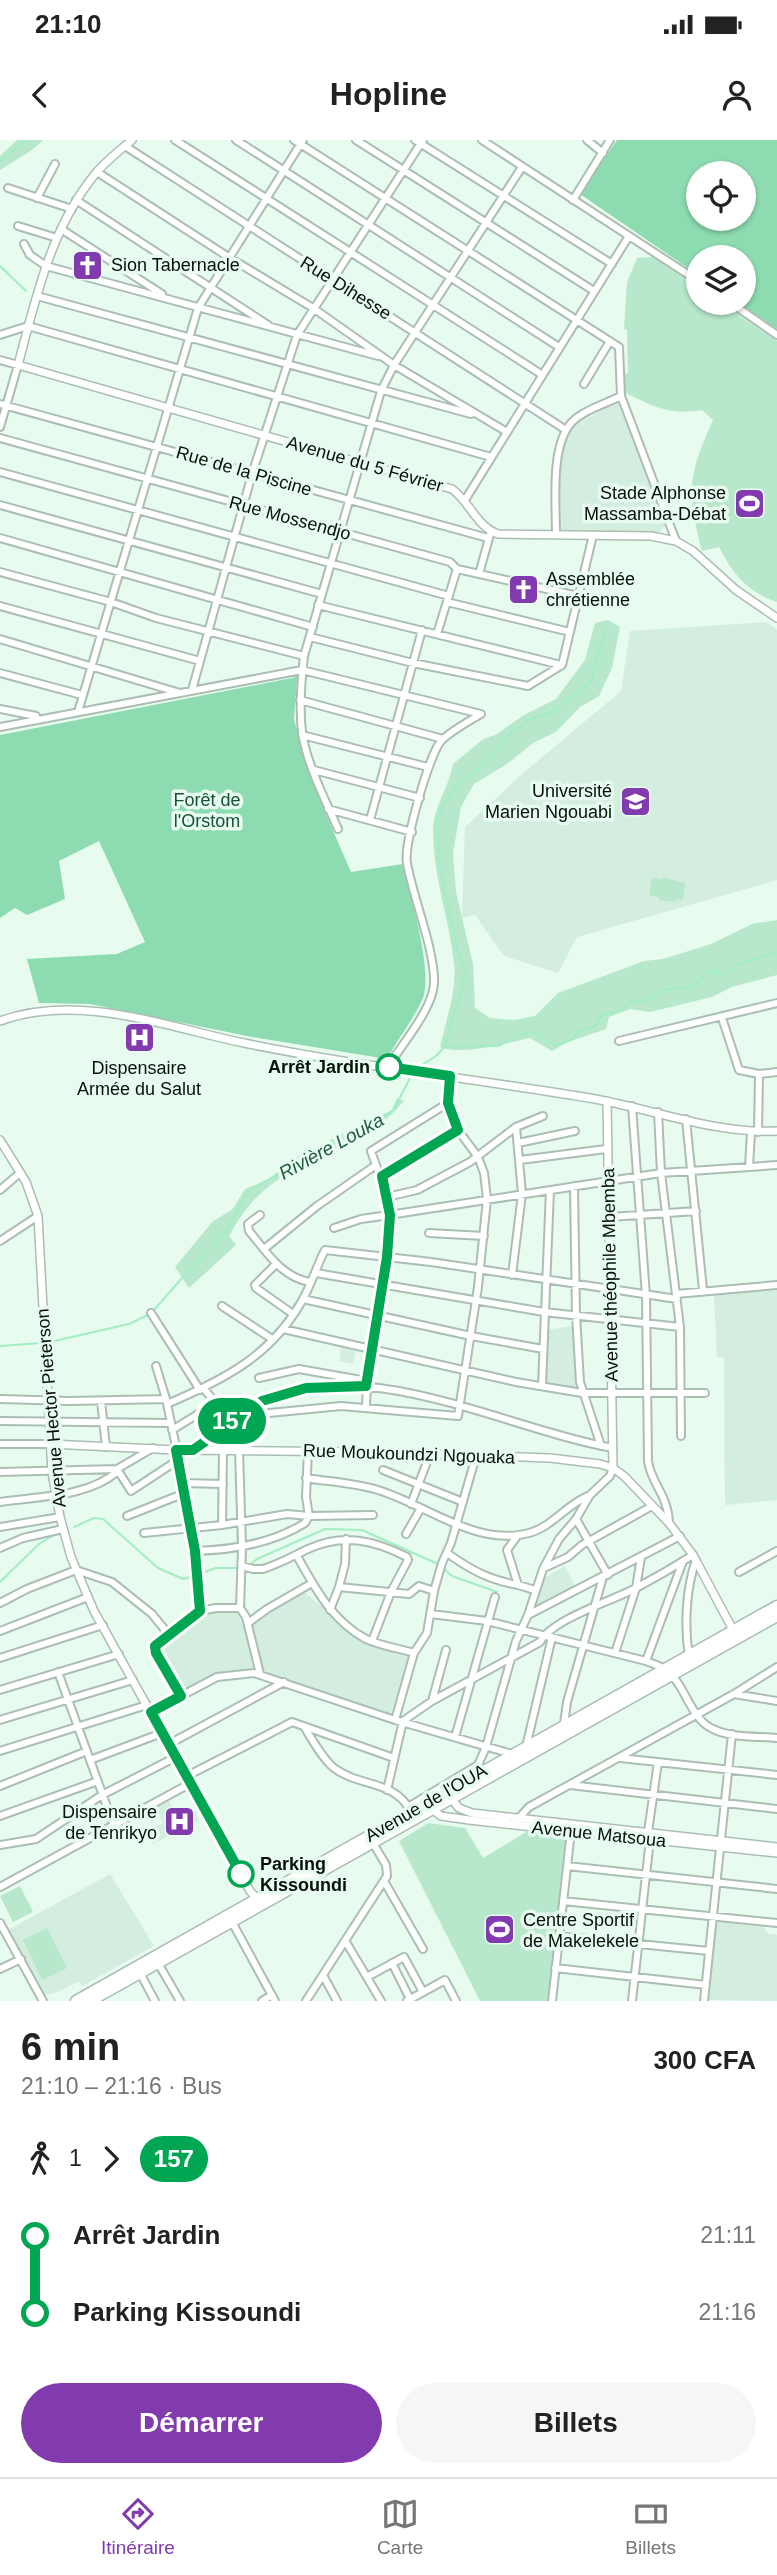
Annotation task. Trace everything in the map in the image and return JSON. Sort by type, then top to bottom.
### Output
[{"type":"main road","name":"Avenue de l'OUA","points":[[90,2001],[232,1922],[256,1901],[373,1843],[428,1807],[669,1672],[689,1656],[777,1606]]},
{"type":"main road","name":"Avenue de l'OUA","points":[[428,1807],[435,1795],[449,1795],[477,1771],[777,1616]]},
{"type":"main road","name":"Avenue de l'OUA","points":[[76,2001],[256,1901],[409,1809],[428,1807]]},
{"type":"street","points":[[0,427],[3,404],[18,365],[46,266],[61,229],[76,200],[97,172],[132,140]]},
{"type":"street","points":[[175,140],[541,374]]},
{"type":"street","points":[[236,140],[559,347]]},
{"type":"street","points":[[356,140],[594,291]]},
{"type":"street","points":[[482,140],[686,273]]},
{"type":"street","points":[[587,140],[603,153]]},
{"type":"street","points":[[573,200],[610,140]]},
{"type":"street","points":[[78,712],[198,308],[284,171],[299,141],[619,347],[621,396],[676,541]]},
{"type":"street","points":[[191,690],[252,474],[297,335],[420,141],[612,264]]},
{"type":"street","name":"Rue Dihesse","points":[[125,146],[566,430]]},
{"type":"street","points":[[37,198],[55,164]]},
{"type":"street","points":[[338,829],[328,809],[302,735],[302,670],[318,605],[381,391],[394,365],[522,167]]},
{"type":"street","points":[[97,172],[313,308],[394,365],[507,432]]},
{"type":"street","points":[[8,188],[72,209]]},
{"type":"street","points":[[76,200],[274,329]]},
{"type":"street","points":[[19,226],[57,238]]},
{"type":"street","points":[[61,229],[170,299]]},
{"type":"street","points":[[465,500],[629,236]]},
{"type":"street","points":[[24,244],[30,255],[46,266],[383,358]]},
{"type":"street","points":[[37,296],[285,366],[477,416]]},
{"type":"street","points":[[748,315],[777,335]]},
{"type":"street","points":[[0,335],[28,327],[491,457]]},
{"type":"street","points":[[584,384],[610,341]]},
{"type":"street","name":"Avenue du 5 Février","points":[[0,360],[452,489],[465,500],[489,535]]},
{"type":"street","points":[[556,534],[558,454],[566,430],[572,421],[583,414],[621,396]]},
{"type":"street","name":"Rue de la Piscine","points":[[3,404],[349,501],[489,535]]},
{"type":"street","name":"Rue Mossendjo","points":[[0,438],[450,562],[457,569],[578,596]]},
{"type":"street","points":[[0,472],[570,632]]},
{"type":"street","points":[[0,505],[322,594]]},
{"type":"street","points":[[479,574],[489,535],[651,536],[676,541],[694,551],[736,590],[777,618]]},
{"type":"street","points":[[310,637],[413,663],[522,686],[536,682],[562,665],[593,536]]},
{"type":"street","points":[[0,538],[313,627]]},
{"type":"street","points":[[437,634],[457,569]]},
{"type":"street","points":[[0,572],[111,602],[156,618],[304,656]]},
{"type":"street","points":[[318,605],[562,665]]},
{"type":"street","points":[[0,606],[200,661]]},
{"type":"street","points":[[370,820],[422,631]]},
{"type":"street","points":[[0,639],[182,693]]},
{"type":"street","points":[[0,727],[302,670],[481,714],[443,739],[428,767],[406,858],[434,981],[425,1009],[388,1067]]},
{"type":"street","points":[[0,673],[82,695]]},
{"type":"street","points":[[300,700],[443,739]]},
{"type":"street","points":[[2,709],[40,718]]},
{"type":"street","points":[[2,709],[8,713],[8,724]]},
{"type":"street","points":[[302,735],[428,767]]},
{"type":"street","points":[[314,770],[420,798]]},
{"type":"street","points":[[328,809],[412,832]]},
{"type":"street","points":[[619,1041],[777,1003]]},
{"type":"street","points":[[0,1021],[37,1010],[82,1010],[298,1054],[607,1101],[723,1129],[777,1131]]},
{"type":"street","points":[[722,1018],[739,1070],[759,1074],[777,1072]]},
{"type":"street","points":[[749,1167],[759,1074]]},
{"type":"street","points":[[151,1313],[202,1389],[216,1403],[239,1416],[330,1407],[366,1407],[457,1416],[461,1407],[480,1269],[486,1199],[484,1173],[478,1157],[458,1130],[448,1103],[450,1076]]},
{"type":"street","name":"Avenue théophile Mbemba","points":[[607,1101],[613,1468]]},
{"type":"street","points":[[366,1407],[371,1349],[387,1257],[390,1215],[382,1176],[371,1151],[448,1103]]},
{"type":"street","points":[[632,1106],[646,1296],[649,1468],[668,1506],[669,1523]]},
{"type":"street","points":[[657,1111],[661,1173],[680,1327],[681,1436]]},
{"type":"street","points":[[387,1198],[417,1189],[478,1157],[516,1127],[543,1116]]},
{"type":"street","points":[[686,1119],[703,1290]]},
{"type":"street","points":[[512,1275],[522,1194],[516,1127]]},
{"type":"street","points":[[382,1176],[458,1130]]},
{"type":"street","points":[[518,1143],[575,1131]]},
{"type":"street","name":"Avenue Hector Pieterson","points":[[1,1143],[32,1195],[38,1216],[52,1472],[60,1517],[76,1570],[103,1625],[256,1901]]},
{"type":"street","points":[[520,1160],[607,1149]]},
{"type":"street","points":[[264,1249],[317,1206],[376,1165]]},
{"type":"street","points":[[334,1228],[390,1215],[637,1176],[777,1165]]},
{"type":"street","points":[[0,1190],[20,1173]]},
{"type":"street","points":[[575,1186],[576,1315],[582,1393],[601,1446]]},
{"type":"street","points":[[542,1386],[550,1190]]},
{"type":"street","points":[[610,1217],[696,1210]]},
{"type":"street","points":[[260,1215],[248,1224],[248,1228],[276,1264],[298,1279],[310,1282]]},
{"type":"street","points":[[0,1241],[38,1216]]},
{"type":"street","points":[[429,1233],[484,1236]]},
{"type":"street","points":[[0,1399],[167,1402],[202,1389],[239,1370],[283,1329],[303,1299],[324,1250],[480,1269],[646,1296],[676,1296],[703,1290],[777,1285]]},
{"type":"street","points":[[276,1264],[256,1285],[256,1289],[293,1314]]},
{"type":"street","points":[[316,1273],[544,1312],[680,1327]]},
{"type":"street","points":[[303,1299],[543,1349]]},
{"type":"street","points":[[222,1306],[272,1339]]},
{"type":"street","points":[[283,1329],[516,1382],[582,1393],[705,1393]]},
{"type":"street","points":[[156,1366],[167,1402],[185,1493],[195,1551],[200,1611]]},
{"type":"street","points":[[259,1378],[299,1369],[408,1393],[554,1435],[613,1448]]},
{"type":"street","points":[[193,1450],[262,1401],[301,1388],[367,1384]]},
{"type":"street","points":[[101,1401],[106,1447]]},
{"type":"street","points":[[0,1421],[171,1426],[216,1403]]},
{"type":"street","name":"Rue Moukoundzi Ngouaka","points":[[0,1444],[430,1454],[575,1460],[613,1468]]},
{"type":"street","points":[[0,1502],[88,1488],[104,1481],[153,1448]]},
{"type":"street","points":[[222,1525],[223,1450]]},
{"type":"street","points":[[239,1450],[242,1547],[240,1608]]},
{"type":"street","points":[[308,1450],[306,1497],[309,1516]]},
{"type":"street","points":[[411,1504],[430,1454]]},
{"type":"street","points":[[395,1720],[414,1653],[427,1633],[439,1571],[457,1524],[476,1456]]},
{"type":"street","points":[[118,1470],[131,1491],[178,1460]]},
{"type":"street","points":[[304,1727],[335,1769],[400,1795],[409,1809],[477,1771],[510,1660],[542,1569],[559,1539],[613,1468],[624,1476],[680,1536],[733,1630]]},
{"type":"street","points":[[383,1469],[463,1502]]},
{"type":"street","points":[[0,1472],[118,1470]]},
{"type":"street","points":[[306,1478],[379,1490],[457,1524],[497,1536],[518,1535],[543,1527],[573,1503],[590,1495]]},
{"type":"street","points":[[183,1483],[223,1484]]},
{"type":"street","points":[[127,1516],[185,1493]]},
{"type":"street","points":[[542,1569],[568,1557],[588,1542],[652,1506]]},
{"type":"street","points":[[406,1534],[421,1508]]},
{"type":"street","points":[[144,1533],[222,1525],[287,1514],[373,1515]]},
{"type":"street","points":[[195,1551],[260,1543],[300,1526],[309,1516]]},
{"type":"street","points":[[0,1527],[60,1517]]},
{"type":"street","points":[[565,1724],[567,1702],[592,1609],[605,1576],[576,1519]]},
{"type":"street","points":[[0,1548],[23,1538],[63,1529]]},
{"type":"street","points":[[518,1535],[506,1550],[518,1585]]},
{"type":"street","points":[[528,1615],[680,1536]]},
{"type":"street","points":[[242,1566],[263,1569],[329,1542],[346,1539],[376,1543],[408,1558],[372,1641]]},
{"type":"street","points":[[330,1611],[345,1564],[346,1539]]},
{"type":"street","points":[[739,1572],[777,1551]]},
{"type":"street","points":[[447,1553],[480,1575],[535,1590]]},
{"type":"street","points":[[297,1556],[330,1611],[349,1627],[372,1641],[414,1653]]},
{"type":"street","points":[[615,1653],[636,1588],[641,1557]]},
{"type":"street","points":[[387,1790],[403,1721],[432,1701],[540,1642],[544,1635],[694,1557]]},
{"type":"street","points":[[689,1656],[686,1625],[694,1557]]},
{"type":"street","points":[[646,1661],[683,1561]]},
{"type":"street","points":[[0,1603],[76,1570],[112,1581],[152,1614],[169,1635]]},
{"type":"street","points":[[248,1623],[312,1583]]},
{"type":"street","points":[[339,1587],[409,1594],[419,1586],[434,1591]]},
{"type":"street","points":[[0,1631],[88,1597]]},
{"type":"street","points":[[455,1737],[495,1597]]},
{"type":"street","points":[[181,1696],[156,1653],[155,1646],[200,1611],[216,1608],[240,1608],[244,1611],[260,1674]]},
{"type":"street","points":[[431,1614],[488,1622],[646,1661],[669,1672],[710,1728],[732,1734],[777,1738]]},
{"type":"street","points":[[0,1658],[103,1625]]},
{"type":"street","points":[[526,1747],[552,1637]]},
{"type":"street","points":[[432,1701],[446,1650]]},
{"type":"street","points":[[0,1690],[119,1654]]},
{"type":"street","points":[[516,1822],[528,1807],[734,1694],[777,1667]]},
{"type":"street","points":[[58,1672],[114,1826]]},
{"type":"street","points":[[0,1751],[149,1709],[217,1677],[248,1673],[260,1674],[395,1720],[512,1754]]},
{"type":"street","points":[[0,1720],[133,1680]]},
{"type":"street","points":[[169,1744],[284,1682]]},
{"type":"street","points":[[734,1694],[777,1701]]},
{"type":"street","points":[[0,1887],[114,1826],[289,1723],[297,1723],[394,1758]]},
{"type":"street","points":[[90,1760],[162,1733]]},
{"type":"street","points":[[704,2001],[732,1734]]},
{"type":"street","points":[[0,1786],[87,1751]]},
{"type":"street","points":[[0,1845],[36,1839],[102,1795],[176,1757]]},
{"type":"street","points":[[618,1758],[777,1775]]},
{"type":"street","points":[[632,2001],[658,1762]]},
{"type":"street","points":[[0,1816],[98,1781]]},
{"type":"street","points":[[570,1785],[777,1809]]},
{"type":"street","name":"Avenue Matsoua","points":[[449,1795],[459,1808],[467,1812],[571,1831],[649,1836]]},
{"type":"street","name":"Avenue Matsoua","points":[[428,1807],[441,1816],[773,1849]]},
{"type":"street","points":[[559,2001],[552,2001],[571,1831]]},
{"type":"street","points":[[306,2001],[387,1876],[386,1865],[373,1843]]},
{"type":"street","points":[[567,1867],[777,1889]]},
{"type":"street","points":[[384,1881],[424,1949]]},
{"type":"street","points":[[563,1901],[777,1923]]},
{"type":"street","points":[[232,1922],[273,1998],[262,2001]]},
{"type":"street","points":[[0,1923],[2,1933],[21,1959],[43,2001]]},
{"type":"street","points":[[559,1936],[709,1951]]},
{"type":"street","points":[[346,1942],[380,2001]]},
{"type":"street","points":[[367,1977],[404,1957],[423,1992]]},
{"type":"street","points":[[0,1969],[21,1959]]},
{"type":"street","points":[[158,1963],[180,2001]]},
{"type":"street","points":[[392,1964],[409,2000],[445,1980],[456,2001]]},
{"type":"street","points":[[555,1968],[706,1984]]},
{"type":"street","points":[[140,1973],[155,2001]]},
{"type":"street","points":[[324,1977],[337,2001]]},
{"type":"shaded area","points":[[619,401],[665,525],[659,533],[558,531],[559,465],[571,427]]},
{"type":"shaded area","name":"Université Marien Ngouabi","points":[[767,622],[777,630],[777,880],[577,937],[558,973],[504,956],[475,915],[462,918],[465,827],[521,775],[621,691],[630,631]]},
{"type":"shaded area","points":[[777,1290],[777,1500],[725,1505],[724,1357],[717,1357],[714,1295]]},
{"type":"shaded area","points":[[574,1326],[578,1386],[576,1389],[544,1385],[545,1330]]},
{"type":"shaded area","points":[[341,1348],[356,1351],[353,1364],[339,1361]]},
{"type":"shaded area","points":[[565,1566],[577,1590],[535,1611],[544,1578]]},
{"type":"shaded area","points":[[303,1591],[366,1642],[410,1657],[390,1716],[262,1673],[251,1625]]},
{"type":"shaded area","points":[[209,1612],[237,1613],[241,1616],[256,1672],[221,1675],[181,1695],[157,1651],[158,1648]]},
{"type":"shaded area","name":"Dispensaire de Tenrikyo","points":[[169,1801],[179,1819],[195,1811],[199,1820],[153,1844],[146,1832],[163,1823],[155,1808]]},
{"type":"shaded area","points":[[110,1874],[154,1946],[82,1986],[79,1981],[55,1993],[42,1995],[8,1930]]},
{"type":"shaded area","points":[[716,1922],[763,1927],[769,1934],[777,1935],[777,2001],[709,2000]]},
{"type":"green space","points":[[17,140],[43,140],[0,170],[0,156]]},
{"type":"green space","points":[[617,140],[777,140],[777,329],[756,315],[756,245],[686,245],[686,267],[580,194]]},
{"type":"green space","points":[[653,257],[686,280],[686,315],[739,315],[777,341],[777,602],[742,581],[719,547],[702,551],[693,513],[692,484],[698,456],[713,420],[702,410],[670,411],[625,393],[624,374],[628,373],[627,330],[624,329],[627,282],[637,258]]},
{"type":"green space","points":[[608,620],[620,627],[612,668],[599,696],[580,707],[556,732],[533,743],[507,764],[474,784],[461,807],[453,853],[456,892],[473,964],[475,1008],[490,1018],[514,1020],[535,1016],[558,993],[644,961],[663,959],[711,944],[752,924],[777,920],[777,975],[732,987],[712,997],[650,1012],[630,1009],[609,1017],[606,1029],[568,1042],[552,1051],[530,1038],[472,1049],[440,1047],[455,974],[436,864],[433,830],[453,764],[482,740],[556,699],[585,660],[595,623]]},
{"type":"green space","name":"Forêt de l'Orstom","points":[[297,677],[294,720],[324,810],[351,872],[403,864],[415,912],[425,969],[423,998],[387,1059],[252,1037],[90,1004],[39,1003],[27,959],[117,954],[145,942],[99,841],[59,861],[65,899],[27,915],[15,908],[0,918],[0,735]]},
{"type":"green space","points":[[663,877],[685,883],[683,900],[659,900],[659,897],[649,895],[652,878]]},
{"type":"green space","points":[[397,1098],[404,1101],[370,1130],[289,1173],[254,1200],[229,1236],[236,1245],[189,1288],[175,1267],[213,1221],[232,1210],[245,1189],[267,1180],[300,1155],[392,1110]]},
{"type":"green space","name":"Centre Sportif de Makelekele","points":[[428,1823],[465,1828],[483,1858],[531,1829],[568,1833],[549,2001],[480,2001],[399,1841]]},
{"type":"green space","points":[[20,1886],[33,1912],[13,1922],[0,1896]]},
{"type":"green space","points":[[47,1928],[67,1968],[42,1980],[23,1940]]},
{"type":"waterway","points":[[0,161],[26,140]]},
{"type":"waterway","points":[[0,266],[26,291]]},
{"type":"waterway","points":[[445,1046],[466,973],[459,957],[440,871],[437,821],[443,805],[458,784],[476,771],[512,732],[531,719],[553,712],[591,681],[606,629]]},
{"type":"waterway","name":"Rivière Louka","points":[[417,1068],[436,1056],[445,1046],[498,1046],[522,1034],[533,1032],[554,1045],[572,1040],[577,1033],[595,1026],[601,1016],[622,1010],[631,1002],[647,1000],[666,989],[689,988],[711,971],[718,971],[720,978],[737,965],[777,952]]},
{"type":"waterway","name":"Rivière Louka","points":[[154,1310],[227,1231],[248,1191],[393,1111],[411,1076]]},
{"type":"waterway","name":"Rivière Louka","points":[[50,1342],[129,1324],[150,1314]]},
{"type":"waterway","name":"Rivière Louka","points":[[0,1346],[41,1343]]},
{"type":"waterway","points":[[74,1527],[94,1518],[103,1519],[158,1568],[183,1579],[193,1576]]},
{"type":"waterway","points":[[249,1566],[257,1559],[325,1529],[362,1530],[440,1565]]},
{"type":"waterway","points":[[0,1582],[39,1544],[54,1535]]},
{"type":"waterway","points":[[199,1574],[216,1568],[237,1568]]},
{"type":"waterway","points":[[444,1569],[452,1576],[497,1592]]},
{"type":"bus line","name":"157","points":[[241,1874],[151,1712],[181,1696],[156,1653],[155,1646],[200,1611],[188,1504],[176,1450],[193,1450],[262,1401],[306,1388],[366,1386],[387,1257],[390,1215],[382,1176],[458,1130],[448,1103],[450,1076],[389,1067]]},
{"type":"place","name":"Sion Tabernacle","points":[[88,265]]},
{"type":"place","name":"Stade Alphonse Massamba-Débat","points":[[749,503]]},
{"type":"place","name":"Assemblée chrétienne","points":[[523,589]]},
{"type":"place","name":"Université Marien Ngouabi","points":[[635,801]]},
{"type":"place","name":"Dispensaire Armée du Salut","points":[[139,1037]]},
{"type":"place","name":"Arrêt Jardin","points":[[389,1067]]},
{"type":"place","name":"Dispensaire de Tenrikyo","points":[[180,1822]]},
{"type":"place","name":"Parking Kissoundi","points":[[241,1874]]},
{"type":"place","name":"Centre Sportif de Makelekele","points":[[500,1930]]}]
